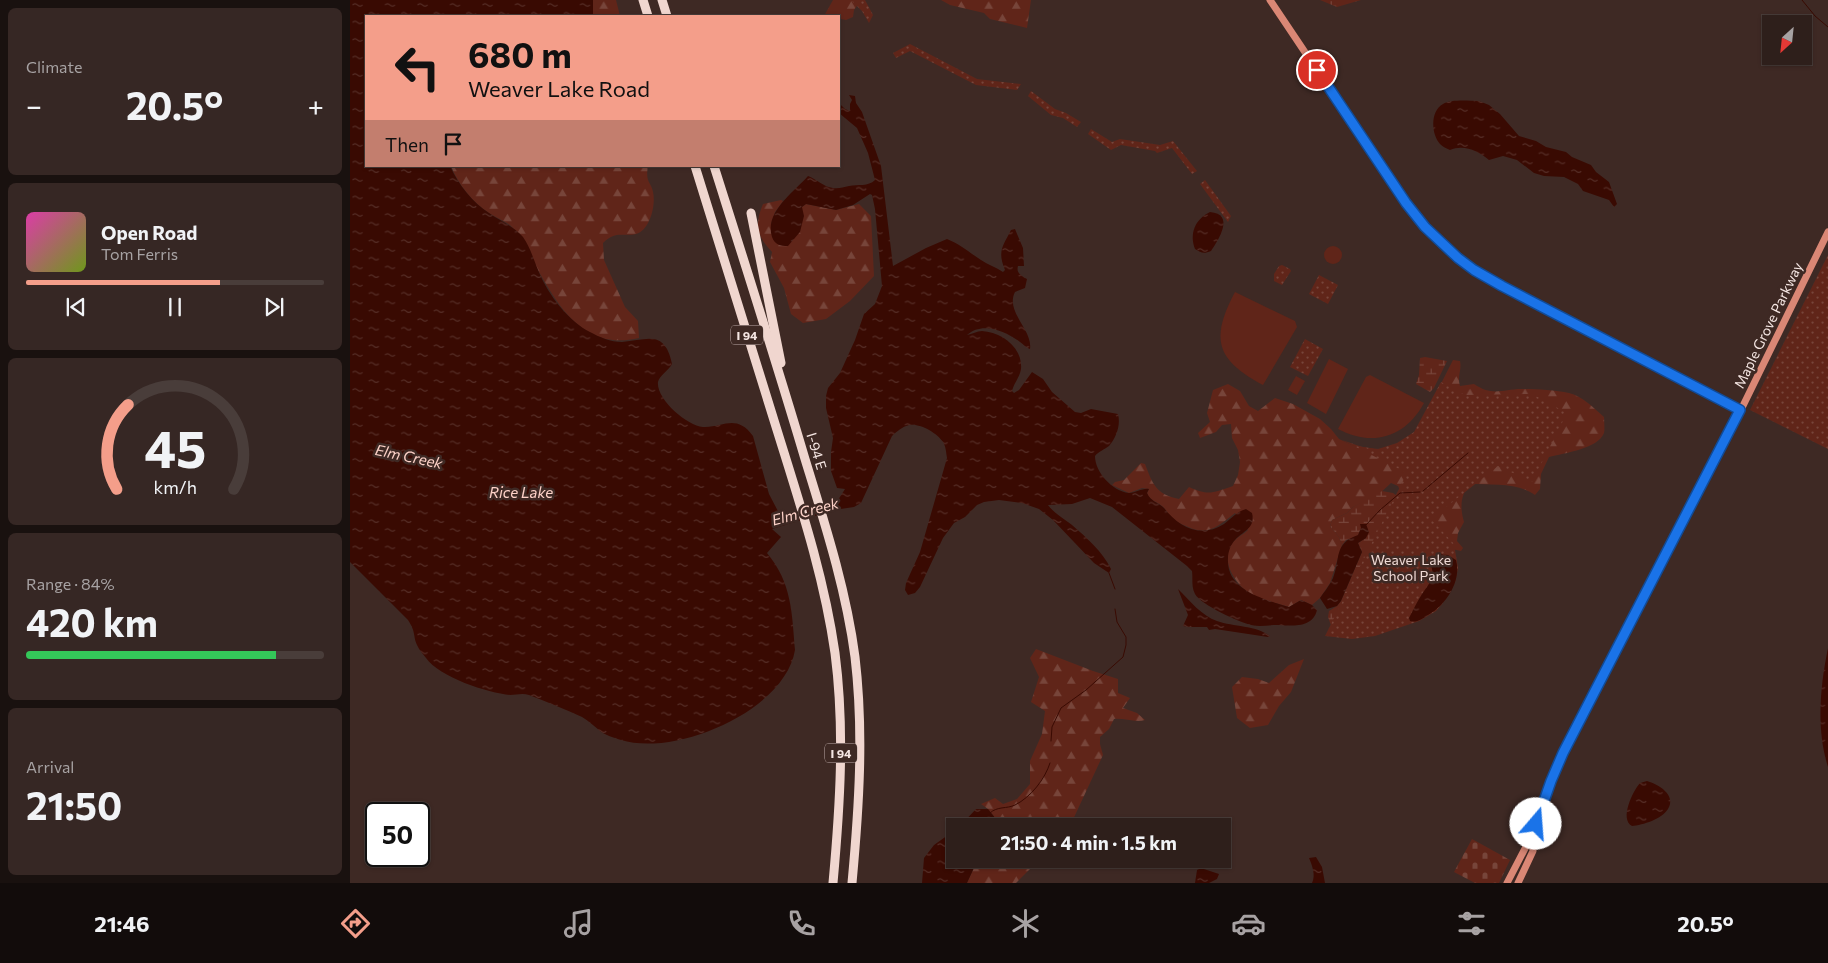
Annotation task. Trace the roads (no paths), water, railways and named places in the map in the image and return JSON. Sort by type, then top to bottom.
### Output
[{"type":"highway","points":[[643,0],[648,15]]},
{"type":"highway","points":[[662,0],[667,15]]},
{"type":"highway","name":"I 94","points":[[695,167],[813,546],[825,594],[832,637],[840,715],[841,786],[833,883]]},
{"type":"highway","name":"I 94","points":[[714,167],[790,410]]},
{"type":"highway","points":[[751,213],[790,410]]},
{"type":"highway","name":"I-94 E","points":[[790,410],[825,525],[846,607],[854,655],[858,699],[860,775],[852,883]]},
{"type":"main road","points":[[1270,0],[1406,203],[1425,227],[1450,252],[1474,270],[1502,286],[1740,410]]},
{"type":"main road","name":"Maple Grove Parkway","points":[[1507,883],[1533,833],[1559,761],[1740,410],[1828,232]]},
{"type":"main road","name":"Maple Grove Parkway","points":[[1518,883],[1533,851],[1533,833]]},
{"type":"water","name":"Rice Lake","points":[[350,0],[593,0],[593,15],[365,15],[365,167],[450,167],[462,186],[477,204],[523,237],[546,287],[556,302],[575,322],[605,339],[622,342],[654,339],[660,341],[665,346],[672,364],[660,378],[658,382],[659,389],[667,403],[681,417],[703,427],[735,423],[747,429],[753,436],[769,494],[780,515],[786,516],[831,505],[838,500],[845,489],[837,488],[831,471],[833,438],[826,408],[826,396],[828,388],[840,373],[864,314],[875,304],[882,286],[872,195],[870,194],[853,205],[836,210],[806,204],[802,207],[804,216],[800,232],[788,246],[776,243],[772,237],[772,219],[782,203],[808,176],[826,186],[835,188],[866,184],[875,180],[868,153],[857,128],[840,114],[840,104],[850,111],[852,100],[849,95],[855,96],[881,166],[893,266],[947,239],[1003,272],[1005,270],[1001,253],[1003,245],[1011,230],[1015,229],[1023,248],[1024,266],[1018,266],[1018,270],[1027,279],[1025,288],[1015,292],[1013,299],[1014,307],[1028,335],[1030,349],[1008,334],[994,329],[980,329],[967,335],[980,331],[990,332],[1004,338],[1015,348],[1021,361],[1021,369],[1012,391],[1014,393],[1019,390],[1032,372],[1043,379],[1052,392],[1075,412],[1081,413],[1091,409],[1118,414],[1118,427],[1114,439],[1109,446],[1095,456],[1101,474],[1117,489],[1129,493],[1149,489],[1147,493],[1150,498],[1162,506],[1176,521],[1198,531],[1215,528],[1224,524],[1234,515],[1246,509],[1252,513],[1253,518],[1250,526],[1238,537],[1229,551],[1229,569],[1233,578],[1249,592],[1269,601],[1289,607],[1301,600],[1312,605],[1317,610],[1315,616],[1307,623],[1289,626],[1251,625],[1230,617],[1205,603],[1195,594],[1192,571],[1187,566],[1112,507],[1090,498],[1072,504],[1048,505],[1099,551],[1111,569],[1109,573],[1094,563],[1053,520],[1039,509],[1022,503],[999,500],[977,505],[965,517],[954,523],[943,538],[920,587],[915,593],[908,595],[905,590],[906,583],[920,552],[947,458],[944,444],[937,435],[923,427],[909,425],[900,429],[892,436],[861,503],[854,507],[834,510],[772,529],[781,537],[767,553],[782,576],[786,587],[791,611],[795,650],[787,672],[771,692],[750,710],[724,724],[697,735],[670,742],[644,744],[610,736],[582,717],[529,695],[510,695],[489,691],[452,678],[442,672],[432,665],[419,649],[408,620],[350,562]]},
{"type":"water","points":[[1451,101],[1479,101],[1489,105],[1500,114],[1519,136],[1536,141],[1546,147],[1566,152],[1572,157],[1591,165],[1596,172],[1609,182],[1617,204],[1614,207],[1609,200],[1583,191],[1578,184],[1564,177],[1544,176],[1534,173],[1517,160],[1503,156],[1489,160],[1471,149],[1455,148],[1450,150],[1441,145],[1435,135],[1433,123],[1439,107]]},
{"type":"water","points":[[1210,212],[1222,217],[1223,228],[1211,251],[1203,253],[1195,249],[1193,233],[1200,219]]},
{"type":"water","points":[[1360,524],[1366,524],[1369,532],[1366,538],[1358,543],[1362,552],[1341,601],[1337,606],[1327,609],[1320,598],[1333,578],[1341,547],[1358,535],[1361,528]]},
{"type":"water","points":[[1440,554],[1448,555],[1456,560],[1457,576],[1455,584],[1446,599],[1435,611],[1419,620],[1410,621],[1409,618],[1412,612],[1431,580],[1433,572],[1432,561]]},
{"type":"water","points":[[1178,589],[1206,616],[1224,623],[1258,630],[1270,636],[1215,629],[1209,630],[1207,627],[1183,626],[1188,615]]},
{"type":"water","points":[[1828,648],[1828,767],[1824,753],[1820,708]]},
{"type":"water","points":[[1647,781],[1661,787],[1665,791],[1670,799],[1670,804],[1665,813],[1657,819],[1632,826],[1628,822],[1627,817],[1628,805],[1640,783]]},
{"type":"water","points":[[976,809],[988,809],[995,818],[968,818]]},
{"type":"water","points":[[946,836],[946,868],[974,868],[967,883],[922,883],[924,858],[934,845]]},
{"type":"water","points":[[1316,857],[1322,867],[1325,883],[1312,883],[1314,873],[1309,858]]},
{"type":"water","points":[[1201,868],[1219,874],[1217,879],[1209,883],[1195,883],[1197,870]]},
{"type":"waterway","points":[[1802,0],[1815,16],[1828,27]]},
{"type":"waterway","points":[[1423,491],[1468,453]]},
{"type":"waterway","points":[[1366,525],[1400,493],[1420,492]]},
{"type":"waterway","points":[[1109,573],[1115,589]]},
{"type":"waterway","points":[[1051,741],[1052,727],[1061,708],[1086,690],[1123,657],[1126,637],[1117,622],[1115,609]]},
{"type":"waterway","points":[[990,813],[996,809],[1009,807],[1021,802],[1041,781],[1050,763]]},
{"type":"water label","name":"Elm Creek","points":[[409,456]]},
{"type":"water label","name":"Elm Creek","points":[[805,511]]},
{"type":"park label","name":"Weaver Lake School Park","points":[[1411,568]]}]
